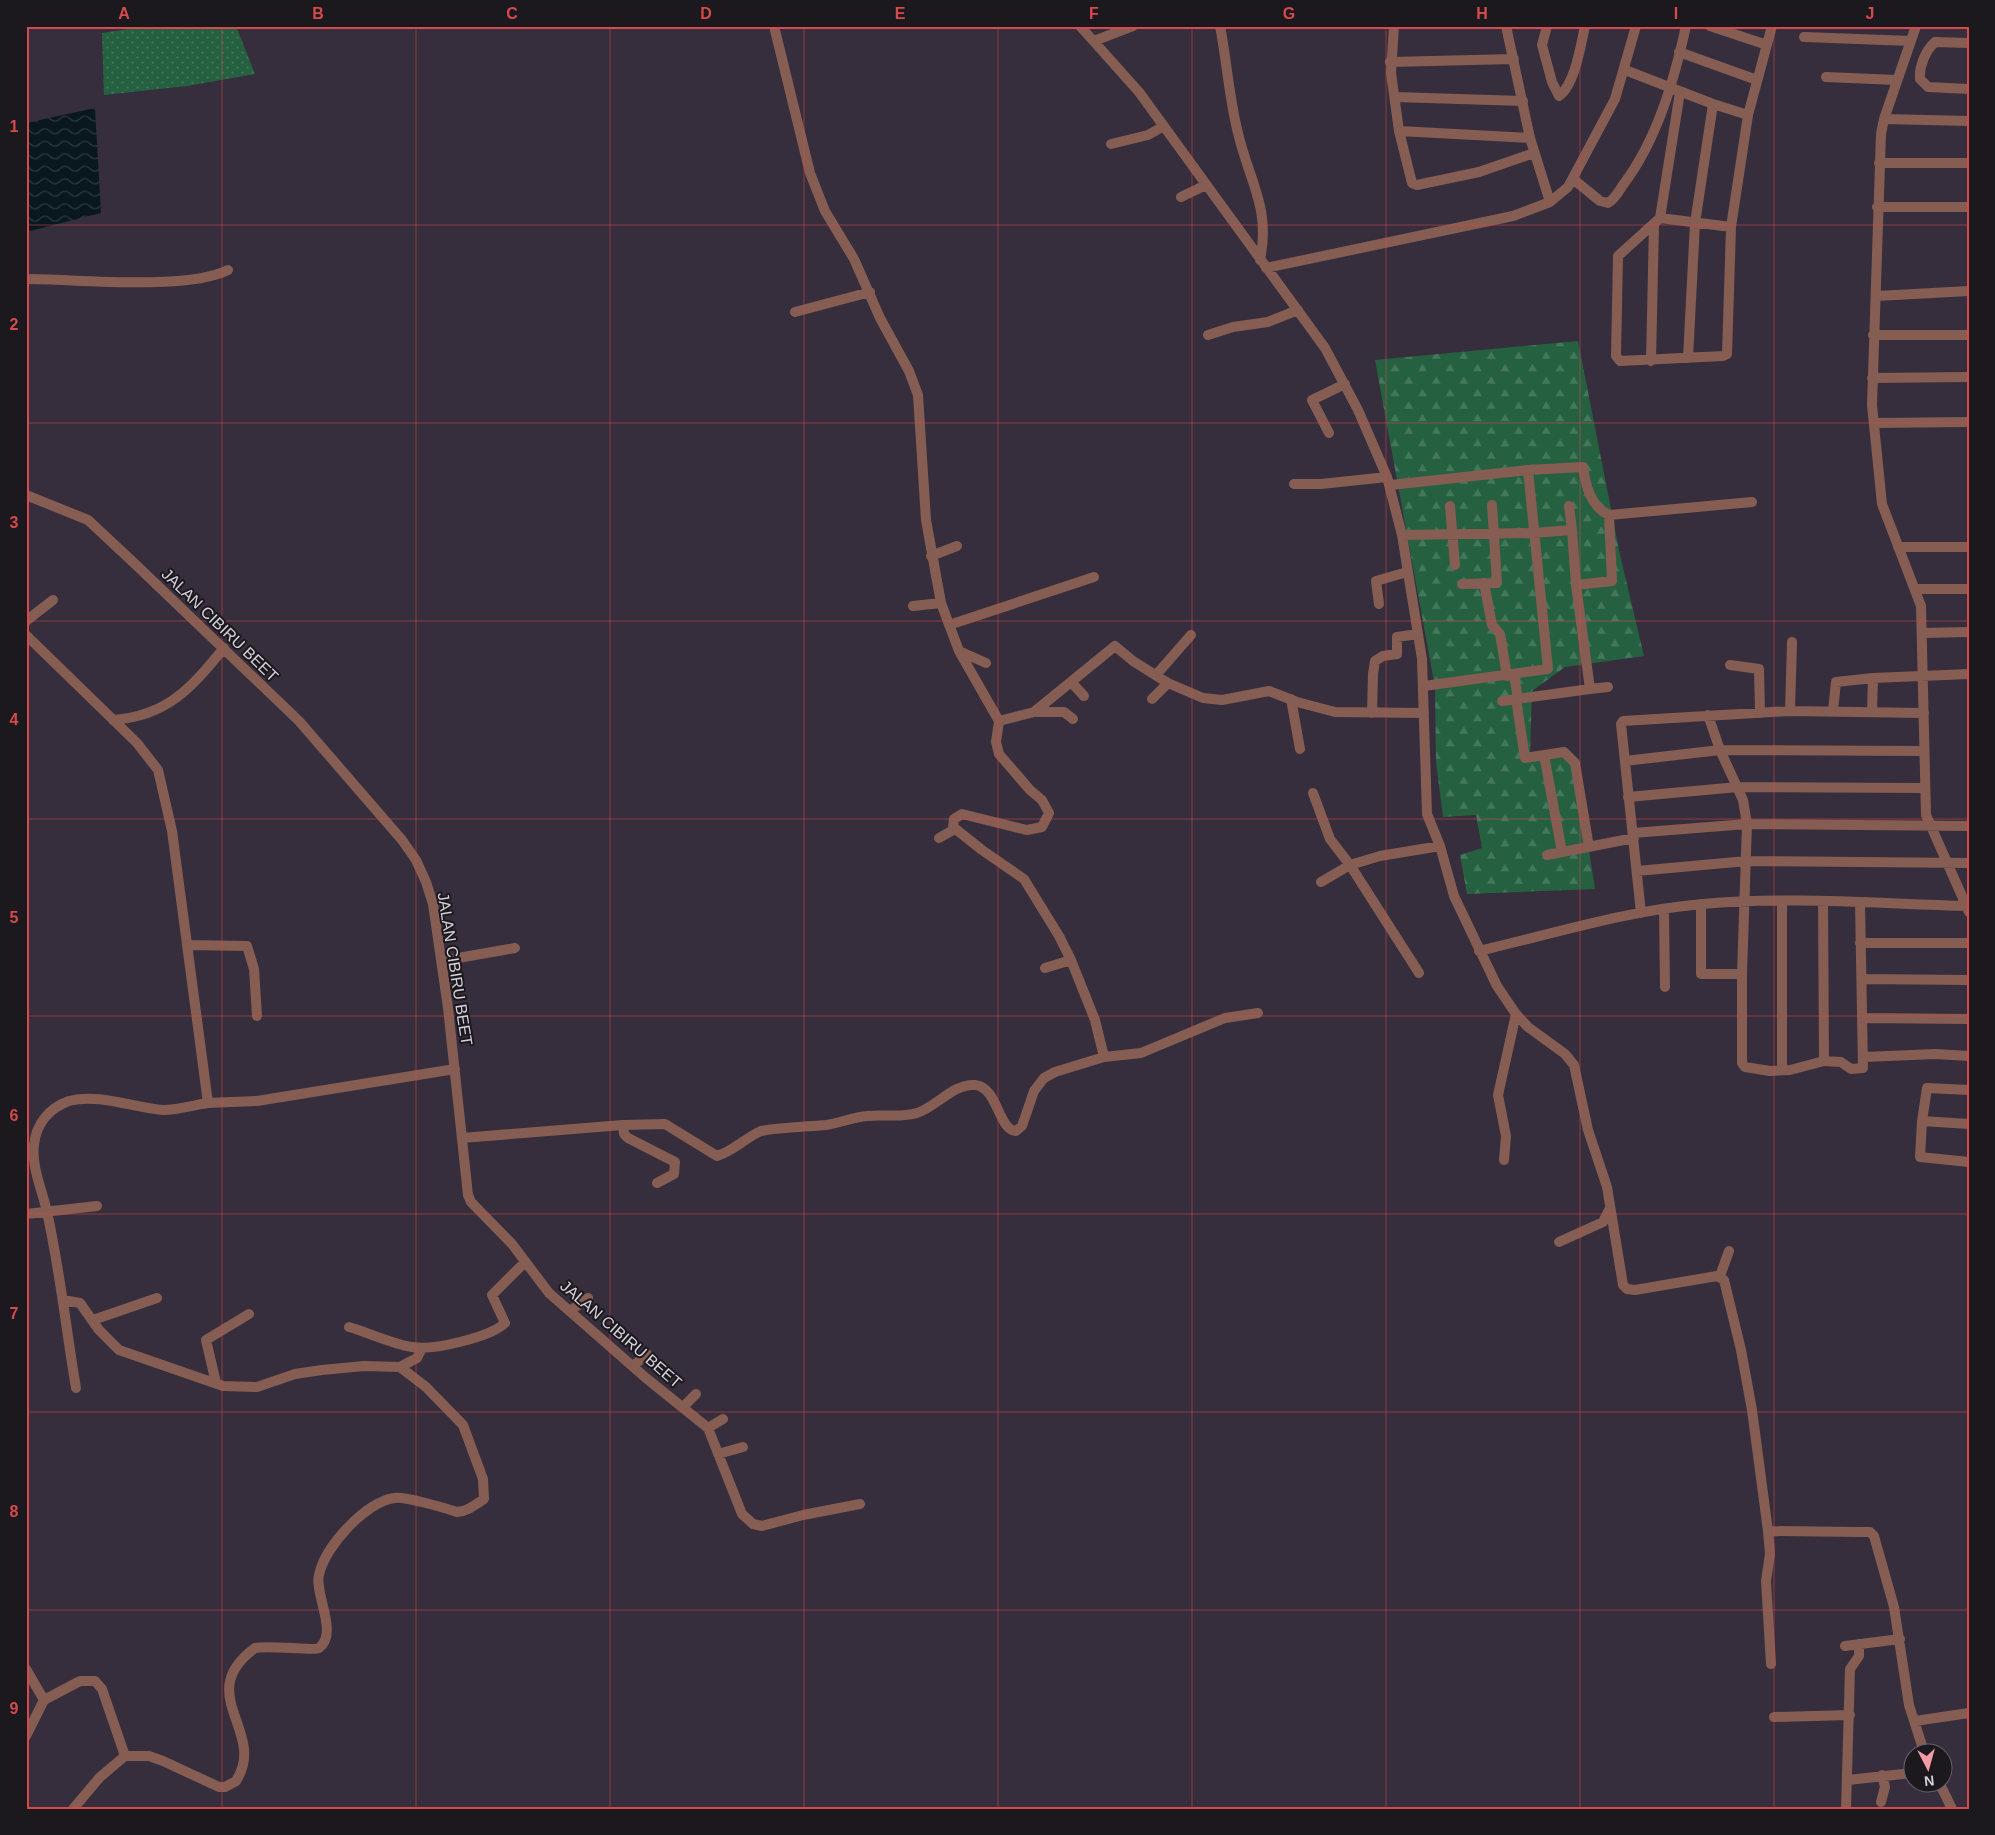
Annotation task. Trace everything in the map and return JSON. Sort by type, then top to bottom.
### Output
[{"type":"street","points":[[774,26],[810,173],[824,211],[854,259],[880,318],[909,371],[918,395],[924,492],[931,556],[941,603],[959,651],[999,721],[996,742],[999,754],[1048,808],[1048,820],[1042,826],[1027,830],[962,814],[954,818],[955,829],[1024,879],[1059,936],[1071,960],[1096,1020],[1104,1057]]},
{"type":"street","points":[[1080,26],[1120,69],[1164,126],[1325,348],[1345,384],[1389,481],[1402,535],[1418,634],[1424,686],[1427,814],[1440,846],[1454,896],[1497,986],[1516,1014],[1528,1027],[1565,1054],[1574,1066],[1580,1103],[1607,1187],[1623,1285],[1626,1289],[1639,1290],[1720,1276]]},
{"type":"street","points":[[1094,41],[1133,26]]},
{"type":"street","points":[[1220,26],[1238,135],[1264,216],[1263,264]]},
{"type":"street","points":[[1394,26],[1390,62],[1399,131],[1410,180],[1417,185],[1479,172],[1534,154]]},
{"type":"street","points":[[1506,26],[1534,154],[1550,202]]},
{"type":"street","points":[[1547,26],[1542,44],[1552,82],[1559,96],[1564,92],[1575,68],[1585,26]]},
{"type":"street","points":[[1263,264],[1481,224],[1529,212],[1550,202],[1564,192],[1573,179],[1608,115],[1625,70],[1636,26]]},
{"type":"street","points":[[1573,179],[1605,203],[1611,201],[1638,166],[1646,151],[1670,88],[1686,26]]},
{"type":"street","points":[[1710,26],[1767,45]]},
{"type":"street","points":[[1731,227],[1694,222],[1657,221],[1618,256],[1616,356],[1620,361],[1652,361],[1722,356],[1727,354],[1731,227],[1748,115],[1772,26]]},
{"type":"street","points":[[1479,951],[1641,914],[1701,904],[1744,901],[1823,902],[1968,908],[1946,863],[1926,815],[1921,606],[1882,504],[1872,405],[1873,335],[1877,296],[1878,207],[1884,119],[1916,26]]},
{"type":"street","points":[[1804,36],[1911,41]]},
{"type":"street","points":[[1969,44],[1934,42],[1920,67],[1920,79],[1928,87],[1969,88]]},
{"type":"street","points":[[1679,52],[1757,80]]},
{"type":"street","points":[[1390,62],[1514,59]]},
{"type":"street","points":[[1625,70],[1680,92],[1748,115]]},
{"type":"street","points":[[1826,77],[1897,80]]},
{"type":"street","points":[[1652,361],[1657,221],[1680,92]]},
{"type":"street","points":[[1395,96],[1523,101]]},
{"type":"street","points":[[1688,358],[1694,222],[1713,104]]},
{"type":"street","points":[[1884,119],[1969,121]]},
{"type":"street","points":[[1111,144],[1148,135],[1164,126]]},
{"type":"street","points":[[1399,131],[1530,138]]},
{"type":"street","points":[[1880,163],[1969,164]]},
{"type":"street","points":[[1181,198],[1206,184]]},
{"type":"street","points":[[1878,207],[1969,207]]},
{"type":"street","points":[[26,278],[180,280],[207,278],[228,270]]},
{"type":"street","points":[[1877,296],[1969,291]]},
{"type":"street","points":[[795,312],[870,292]]},
{"type":"street","points":[[1208,335],[1233,327],[1268,322],[1298,310]]},
{"type":"street","points":[[1873,335],[1969,335]]},
{"type":"street","points":[[1872,378],[1969,378]]},
{"type":"street","points":[[1329,433],[1312,400],[1345,384]]},
{"type":"street","points":[[1875,423],[1969,422]]},
{"type":"street","points":[[1294,484],[1389,481],[1583,467],[1585,485],[1591,498],[1599,511],[1609,515],[1752,502]]},
{"type":"street","points":[[1424,686],[1548,669],[1528,470]]},
{"type":"street","name":"JALAN CIBIRU BEET","points":[[26,494],[88,520],[299,721],[402,840],[416,860],[426,882],[432,904],[441,961],[469,1199],[496,1227],[549,1293],[708,1428],[742,1514],[753,1524],[762,1526],[803,1515],[860,1504]]},
{"type":"street","points":[[1462,584],[1497,583],[1492,505]]},
{"type":"street","points":[[1450,506],[1455,565]]},
{"type":"street","points":[[1569,506],[1576,585],[1590,688]]},
{"type":"street","points":[[1576,585],[1612,580],[1609,515]]},
{"type":"street","points":[[1402,535],[1533,533],[1572,530]]},
{"type":"street","points":[[931,556],[957,546]]},
{"type":"street","points":[[1898,547],[1969,547]]},
{"type":"street","points":[[1379,604],[1376,581],[1407,572]]},
{"type":"street","points":[[949,625],[1094,577]]},
{"type":"street","points":[[1484,583],[1492,625],[1500,634],[1517,699],[1525,758],[1564,752],[1575,763],[1589,847]]},
{"type":"street","points":[[1916,589],[1969,589]]},
{"type":"street","points":[[26,621],[53,600]]},
{"type":"street","points":[[913,606],[941,603]]},
{"type":"street","points":[[1922,633],[1969,632]]},
{"type":"street","points":[[1372,713],[1375,661],[1383,656],[1397,654],[1397,637],[1418,634]]},
{"type":"street","points":[[26,635],[137,743],[158,770],[172,831],[208,1103]]},
{"type":"street","points":[[1156,675],[1191,635]]},
{"type":"street","points":[[1790,711],[1792,642]]},
{"type":"street","points":[[1034,712],[1115,646],[1126,656],[1168,683],[1203,698],[1222,700],[1269,692],[1335,712],[1424,713]]},
{"type":"street","points":[[113,720],[130,719],[157,710],[178,698],[190,688],[224,648]]},
{"type":"street","points":[[959,651],[986,663]]},
{"type":"street","points":[[1730,665],[1759,669],[1760,713]]},
{"type":"street","points":[[1833,711],[1836,682],[1873,678],[1969,674]]},
{"type":"street","points":[[1872,712],[1873,678]]},
{"type":"street","points":[[1072,682],[1084,696]]},
{"type":"street","points":[[1152,699],[1168,683]]},
{"type":"street","points":[[1502,701],[1608,686]]},
{"type":"street","points":[[1291,699],[1300,749]]},
{"type":"street","points":[[1641,914],[1621,724],[1623,721],[1708,714],[1790,711],[1924,713]]},
{"type":"street","points":[[999,721],[1034,712],[1064,712],[1073,719]]},
{"type":"street","points":[[1708,714],[1720,750],[1744,800],[1747,824],[1742,974],[1743,1065],[1747,1068],[1782,1070],[1824,1061],[1841,1062],[1851,1069],[1861,1069],[1864,1057],[1860,903]]},
{"type":"street","points":[[1625,761],[1720,750],[1923,751]]},
{"type":"street","points":[[1544,755],[1562,852]]},
{"type":"street","points":[[1628,796],[1738,787],[1924,788]]},
{"type":"street","points":[[1313,793],[1330,839],[1350,865],[1419,973]]},
{"type":"street","points":[[1546,855],[1589,847],[1633,835],[1747,824],[1969,826]]},
{"type":"street","points":[[939,838],[955,829]]},
{"type":"street","points":[[1321,882],[1350,865],[1380,856],[1440,846]]},
{"type":"street","points":[[1636,871],[1747,861],[1969,863]]},
{"type":"street","points":[[1782,902],[1782,1070]]},
{"type":"street","points":[[1823,902],[1824,1061]]},
{"type":"street","points":[[1701,904],[1701,974],[1742,974]]},
{"type":"street","points":[[1664,910],[1665,986]]},
{"type":"street","points":[[1860,943],[1969,943]]},
{"type":"street","points":[[188,945],[247,946],[254,969],[257,1016]]},
{"type":"street","points":[[441,961],[515,948]]},
{"type":"street","points":[[1045,968],[1071,960]]},
{"type":"street","points":[[1862,979],[1969,980]]},
{"type":"street","points":[[462,1138],[623,1125],[665,1124],[717,1156],[736,1148],[761,1131],[828,1124],[866,1116],[916,1113],[959,1089],[974,1085],[982,1087],[988,1092],[1008,1128],[1016,1131],[1022,1126],[1034,1091],[1044,1078],[1055,1072],[1104,1057],[1141,1053],[1225,1018],[1258,1013]]},
{"type":"street","points":[[1504,1160],[1506,1136],[1498,1095],[1516,1014]]},
{"type":"street","points":[[1863,1018],[1969,1019]]},
{"type":"street","points":[[1864,1057],[1935,1054],[1969,1056]]},
{"type":"street","points":[[76,1388],[63,1300],[47,1212],[36,1166],[34,1145],[42,1121],[52,1108],[71,1101],[89,1099],[165,1110],[208,1103],[257,1101],[455,1069]]},
{"type":"street","points":[[1969,1090],[1927,1088],[1922,1121],[1920,1158],[1969,1162]]},
{"type":"street","points":[[1922,1121],[1969,1124]]},
{"type":"street","points":[[623,1125],[624,1134],[628,1138],[675,1162],[674,1174],[657,1183]]},
{"type":"street","points":[[26,1214],[96,1206]]},
{"type":"street","points":[[1560,1242],[1603,1222],[1610,1208]]},
{"type":"street","points":[[1728,1251],[1720,1276],[1727,1288],[1746,1376],[1768,1531],[1770,1554],[1766,1581],[1771,1664]]},
{"type":"street","points":[[349,1327],[411,1347],[422,1348],[483,1335],[502,1326],[506,1321],[492,1299],[492,1295],[525,1262]]},
{"type":"street","points":[[93,1320],[157,1298]]},
{"type":"street","points":[[570,1311],[588,1298]]},
{"type":"street","points":[[63,1300],[80,1303],[118,1350],[216,1382],[223,1386],[257,1387],[295,1374],[322,1370],[364,1366],[400,1367],[417,1358],[422,1348]]},
{"type":"street","points":[[216,1382],[206,1340],[249,1314]]},
{"type":"street","points":[[633,1366],[648,1354]]},
{"type":"street","points":[[72,1809],[100,1777],[125,1756],[149,1756],[177,1766],[219,1787],[225,1787],[236,1781],[243,1762],[245,1749],[242,1732],[230,1706],[229,1688],[232,1679],[237,1668],[255,1648],[287,1646],[313,1650],[325,1641],[326,1623],[318,1575],[333,1544],[359,1517],[380,1503],[395,1498],[457,1512],[464,1511],[484,1499],[483,1479],[463,1425],[426,1387],[400,1367]]},
{"type":"street","points":[[683,1407],[696,1394]]},
{"type":"street","points":[[708,1428],[723,1420]]},
{"type":"street","points":[[718,1454],[743,1447]]},
{"type":"street","points":[[1768,1531],[1872,1534],[1894,1607],[1909,1705],[1921,1742]]},
{"type":"street","points":[[1845,1646],[1900,1639]]},
{"type":"street","points":[[1846,1809],[1850,1669],[1859,1656],[1859,1644]]},
{"type":"street","points":[[26,1669],[44,1700]]},
{"type":"street","points":[[26,1736],[44,1700],[80,1682],[95,1681],[102,1689],[125,1756]]},
{"type":"street","points":[[1915,1721],[1969,1713]]},
{"type":"street","points":[[1774,1716],[1850,1715]]},
{"type":"street","points":[[1848,1780],[1902,1774]]},
{"type":"street","points":[[1881,1802],[1885,1787],[1882,1775]]},
{"type":"street","points":[[1944,1792],[1952,1809]]},
{"type":"green space","points":[[148,26],[236,26],[255,74],[187,86],[104,95],[102,33]]},
{"type":"green space","points":[[1578,341],[1620,555],[1644,656],[1565,667],[1532,691],[1530,757],[1574,755],[1595,889],[1467,894],[1460,855],[1482,848],[1476,815],[1443,817],[1436,762],[1435,687],[1375,360]]},
{"type":"water","points":[[95,108],[101,213],[26,232],[26,123]]}]
